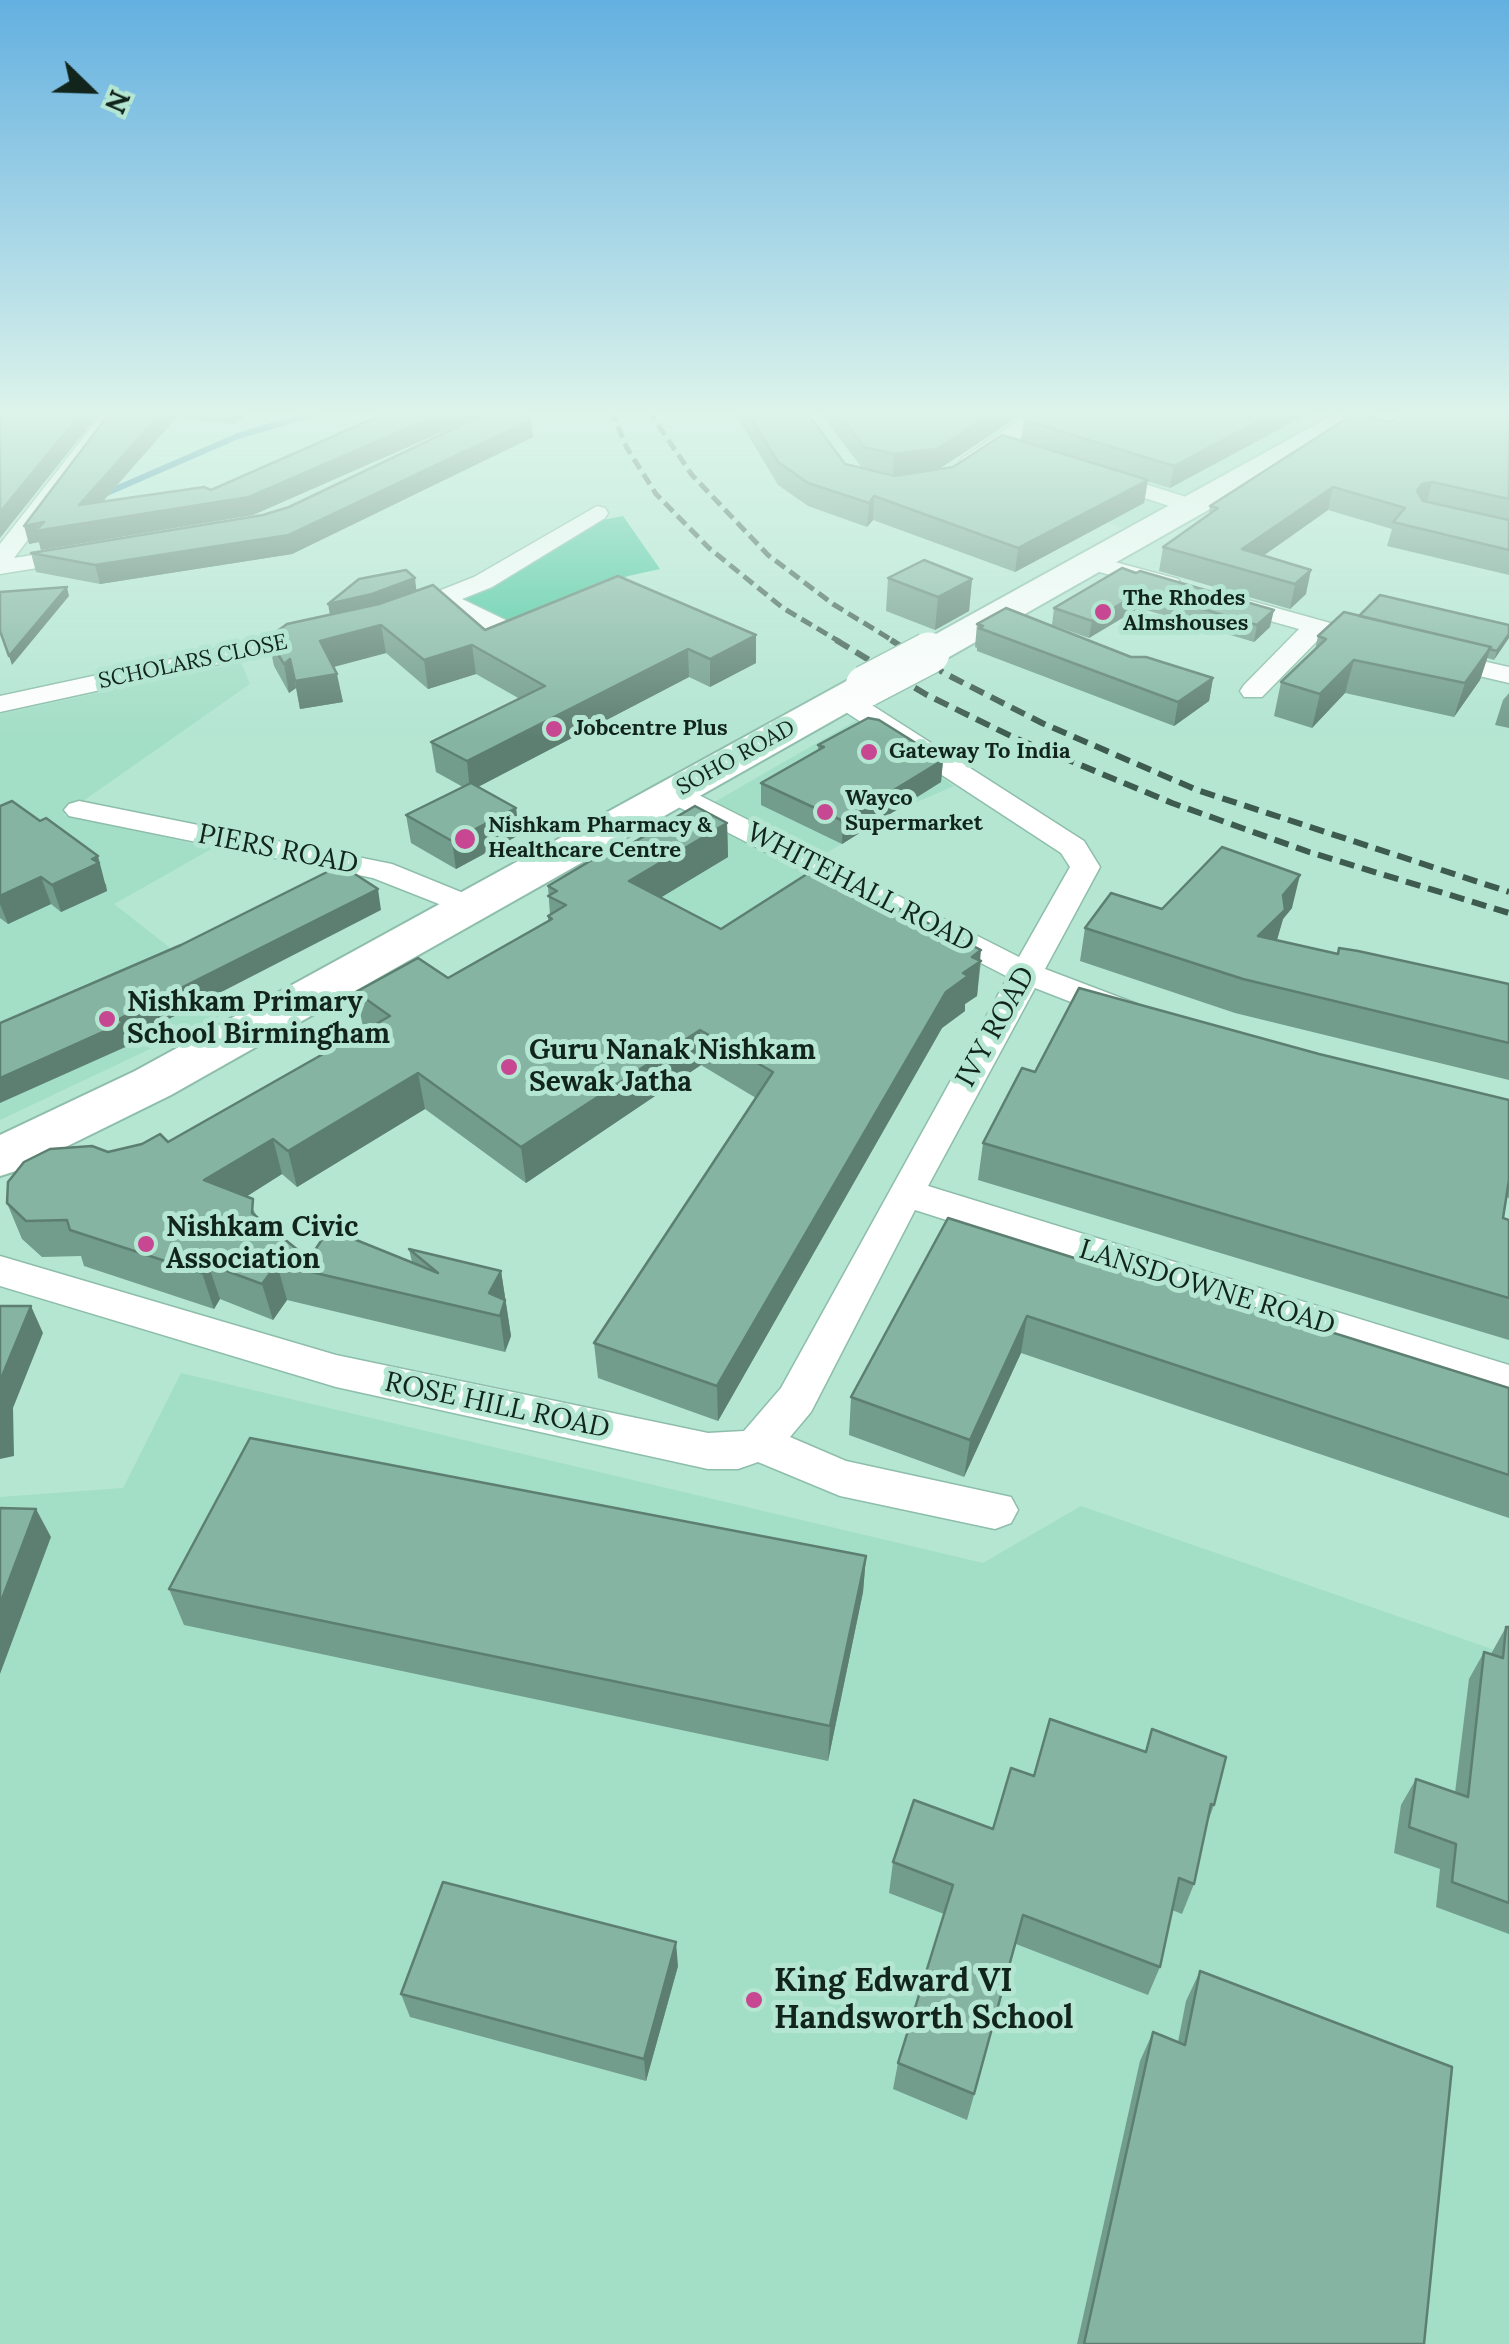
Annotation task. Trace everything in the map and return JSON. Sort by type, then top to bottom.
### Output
[{"type":"highway","name":"SOHO ROAD","points":[[0,1156],[153,1083],[855,692],[929,653],[1012,621],[1089,562],[1169,519]]},
{"type":"street","points":[[0,564],[34,519]]},
{"type":"street","points":[[383,621],[482,582],[586,519]]},
{"type":"street","points":[[0,564],[111,549]]},
{"type":"street","points":[[1089,562],[1316,628],[1509,675]]},
{"type":"street","points":[[443,599],[515,634]]},
{"type":"street","points":[[488,648],[542,622]]},
{"type":"street","points":[[1280,700],[1243,688],[1316,628]]},
{"type":"street","name":"SCHOLARS CLOSE","points":[[0,704],[346,629]]},
{"type":"street","name":"IVY ROAD","points":[[759,1443],[796,1400],[1085,867],[1073,847],[855,692]]},
{"type":"street","name":"WHITEHALL ROAD","points":[[674,792],[1026,972],[1151,1020]]},
{"type":"street","name":"PIERS ROAD","points":[[78,810],[381,870],[472,908]]},
{"type":"street","name":"LANSDOWNE ROAD","points":[[905,1193],[1509,1382]]},
{"type":"street","name":"ROSE HILL ROAD","points":[[0,1271],[336,1371],[708,1452],[738,1451],[759,1443]]},
{"type":"street","points":[[759,1443],[840,1478],[996,1510]]},
{"type":"shaded area","points":[[1098,519],[1142,519],[1125,529]]},
{"type":"shaded area","points":[[241,662],[250,684],[63,815],[213,848],[114,904],[243,1005],[0,1120],[0,714]]},
{"type":"shaded area","points":[[855,721],[954,786],[884,816],[827,853],[803,881],[729,933],[595,871]]},
{"type":"shaded area","name":"King Edward VI Handsworth School","points":[[181,1373],[983,1563],[1081,1506],[1509,1655],[1509,2344],[0,2344],[0,1497],[123,1488]]},
{"type":"green space","points":[[625,519],[660,569],[628,576],[517,626],[462,599],[592,522]]},
{"type":"building","points":[[29,519],[108,519],[35,531],[44,522],[24,526]]},
{"type":"building","points":[[236,519],[322,519],[289,535],[95,565],[31,553]]},
{"type":"building","points":[[939,519],[1073,519],[1018,548]]},
{"type":"building","points":[[1202,519],[1285,519],[1242,549],[1311,570],[1295,584],[1163,547]]},
{"type":"building","points":[[1509,520],[1509,550],[1393,522]]},
{"type":"building","points":[[924,560],[972,579],[938,597],[888,578]]},
{"type":"building","points":[[1122,568],[1274,610],[1257,625],[1142,591],[1092,621],[1054,608]]},
{"type":"building","points":[[406,570],[415,578],[372,594],[328,604],[359,579]]},
{"type":"building","points":[[618,576],[756,635],[710,659],[688,649],[467,761],[431,742],[545,686],[472,645],[424,660],[381,625],[320,641],[337,674],[295,681],[290,659],[284,664],[268,638],[287,624],[379,604],[433,585],[485,630]]},
{"type":"building","points":[[67,587],[9,656],[0,631],[0,592]]},
{"type":"building","points":[[1380,595],[1509,625],[1509,634],[1497,651],[1359,616]]},
{"type":"building","points":[[1006,608],[1131,657],[1146,657],[1213,678],[1178,702],[979,628],[983,626],[977,624]]},
{"type":"building","points":[[1344,612],[1491,647],[1465,683],[1354,660],[1320,694],[1281,682],[1326,639],[1318,636]]},
{"type":"building","points":[[868,718],[879,720],[943,760],[843,821],[761,783],[824,747],[818,745]]},
{"type":"building","points":[[471,783],[516,808],[452,841],[406,815]]},
{"type":"building","points":[[12,801],[40,821],[46,818],[98,856],[92,859],[99,863],[52,885],[41,877],[0,896],[0,806]]},
{"type":"building","points":[[695,806],[727,823],[629,881],[721,929],[818,867],[981,950],[972,957],[981,961],[946,992],[717,1386],[594,1343],[773,1072],[700,1030],[521,1147],[418,1073],[288,1151],[273,1139],[204,1180],[253,1199],[252,1213],[309,1259],[329,1229],[438,1273],[409,1249],[501,1271],[489,1293],[505,1300],[500,1316],[277,1264],[262,1284],[208,1264],[202,1273],[70,1230],[67,1220],[26,1221],[7,1203],[8,1182],[24,1162],[50,1149],[92,1146],[108,1152],[142,1144],[160,1134],[168,1142],[390,1016],[356,992],[418,958],[448,978],[552,919],[548,916],[566,905],[548,896],[557,891],[548,886],[607,851],[614,854]]},
{"type":"building","points":[[1222,847],[1300,875],[1283,895],[1285,910],[1258,936],[1338,954],[1339,948],[1358,951],[1509,984],[1509,1043],[1243,979],[1085,928],[1111,893],[1162,909]]},
{"type":"building","points":[[341,865],[378,889],[119,1019],[123,1023],[0,1078],[0,1023],[181,945]]},
{"type":"building","points":[[1079,988],[1319,1054],[1509,1100],[1509,1180],[1503,1218],[1509,1220],[1509,1298],[983,1143],[1022,1068],[1035,1072]]},
{"type":"building","points":[[948,1218],[1087,1262],[1089,1256],[1509,1388],[1509,1475],[1027,1316],[970,1440],[851,1397]]},
{"type":"building","points":[[0,1306],[31,1306],[0,1381]]},
{"type":"building","points":[[250,1438],[866,1556],[830,1726],[169,1589]]},
{"type":"building","points":[[0,1508],[36,1509],[0,1604]]},
{"type":"building","points":[[1506,1627],[1509,1903],[1452,1882],[1456,1844],[1409,1827],[1416,1779],[1468,1797],[1484,1652],[1503,1658]]},
{"type":"building","points":[[1050,1719],[1146,1752],[1152,1729],[1226,1757],[1214,1805],[1211,1804],[1194,1884],[1179,1878],[1160,1967],[1023,1915],[974,2094],[898,2063],[953,1885],[893,1862],[914,1800],[993,1829],[1011,1768],[1034,1776]]},
{"type":"building","points":[[443,1882],[676,1942],[644,2059],[401,1994]]},
{"type":"building","points":[[1200,1971],[1452,2067],[1424,2344],[1084,2344],[1153,2032],[1185,2045]]},
{"type":"railway","points":[[681,519],[709,548],[783,608],[840,642]]},
{"type":"railway","points":[[734,519],[768,555],[833,604],[895,642]]},
{"type":"railway","points":[[836,640],[927,695],[1013,737],[1172,803],[1309,852],[1509,913]]},
{"type":"railway","points":[[891,640],[944,673],[1042,723],[1197,790],[1509,892]]},
{"type":"place","name":"The Rhodes Almshouses","points":[[1103,612]]},
{"type":"place","name":"Jobcentre Plus","points":[[554,729]]},
{"type":"place","name":"Gateway To India","points":[[869,752]]},
{"type":"place","name":"Wayco Supermarket","points":[[825,812]]},
{"type":"place","name":"Nishkam Pharmacy & Healthcare Centre","points":[[465,839]]},
{"type":"place","name":"Nishkam Primary School Birmingham","points":[[107,1019]]},
{"type":"place","name":"Guru Nanak Nishkam Sewak Jatha","points":[[509,1067]]},
{"type":"place","name":"Nishkam Civic Association","points":[[146,1244]]},
{"type":"place","name":"King Edward VI Handsworth School","points":[[754,2000]]}]
